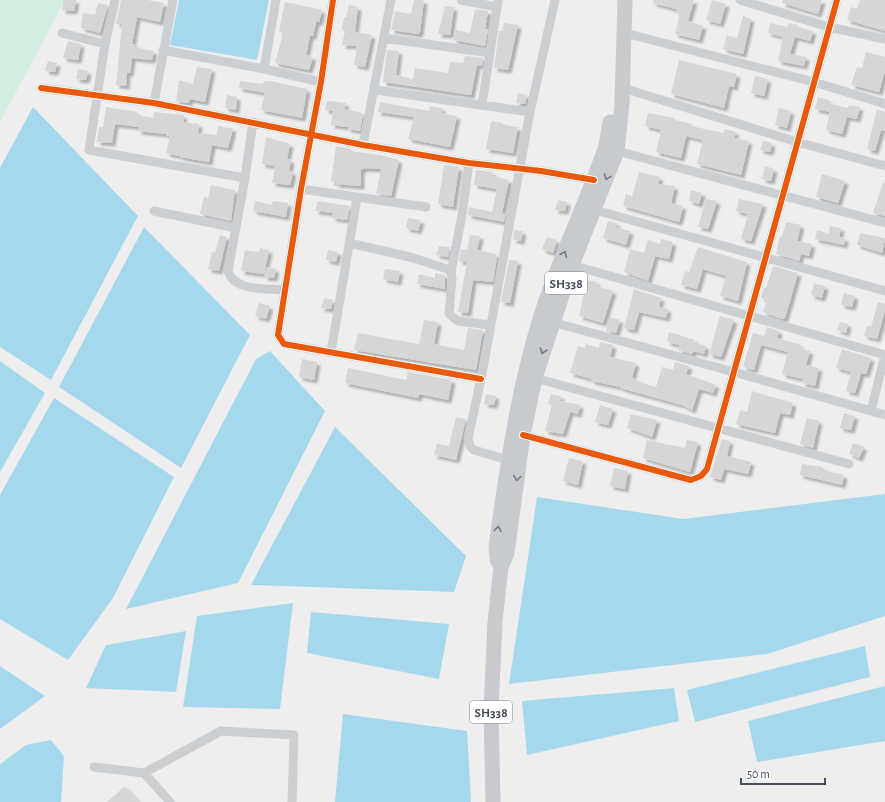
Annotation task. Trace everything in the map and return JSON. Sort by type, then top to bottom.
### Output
[{"type":"main road","name":"SH338","points":[[501,567],[497,559],[496,546],[508,460],[519,400],[540,319],[561,260],[594,180],[608,139],[613,102],[615,0]]},
{"type":"main road","name":"SH338","points":[[493,802],[491,710],[496,606],[501,567],[507,554],[523,435],[535,378],[552,322],[572,265],[617,151],[625,33],[625,0]]},
{"type":"street","points":[[115,0],[105,44],[89,150],[245,178]]},
{"type":"street","points":[[154,103],[173,0]]},
{"type":"street","points":[[264,70],[276,0]]},
{"type":"street","points":[[333,0],[321,82],[284,290],[278,330],[280,340],[284,344],[481,379]]},
{"type":"street","points":[[363,145],[375,90],[390,0]]},
{"type":"street","points":[[461,0],[498,4],[482,104]]},
{"type":"street","points":[[508,460],[474,450],[468,442],[468,438],[481,379],[530,112],[555,0]]},
{"type":"street","points":[[740,0],[829,27],[885,39]]},
{"type":"street","points":[[523,435],[691,480],[701,476],[707,468],[836,0]]},
{"type":"street","points":[[62,33],[105,44]]},
{"type":"street","points":[[625,33],[814,82],[885,104]]},
{"type":"street","points":[[384,38],[490,53]]},
{"type":"street","points":[[163,50],[321,82]]},
{"type":"street","points":[[41,88],[97,94],[154,103],[363,145],[469,163],[541,170],[594,180]]},
{"type":"street","points":[[622,88],[797,142],[885,166]]},
{"type":"street","points":[[375,90],[530,112]]},
{"type":"street","points":[[253,122],[245,178],[228,271],[230,276],[240,285],[284,290]]},
{"type":"street","points":[[617,151],[885,223]]},
{"type":"street","points":[[469,163],[462,215],[451,272],[449,314],[458,321],[490,326]]},
{"type":"street","points":[[301,189],[426,207]]},
{"type":"street","points":[[332,352],[357,198]]},
{"type":"street","points":[[154,210],[236,228]]},
{"type":"street","points":[[595,210],[885,291]]},
{"type":"street","points":[[349,243],[410,257],[441,266],[451,272]]},
{"type":"street","points":[[572,265],[885,355],[871,411]]},
{"type":"street","points":[[552,322],[734,372],[885,416]]},
{"type":"street","points":[[535,378],[849,464]]},
{"type":"street","points":[[94,767],[144,773],[221,731],[294,735],[292,802]]},
{"type":"street","points":[[144,773],[170,802]]},
{"type":"green space","points":[[0,0],[65,0],[0,122]]},
{"type":"water","points":[[179,0],[269,0],[257,60],[170,45]]},
{"type":"water","points":[[33,107],[138,216],[51,380],[0,347],[0,168]]},
{"type":"water","points":[[144,227],[250,335],[181,468],[59,387]]},
{"type":"water","points":[[270,351],[325,411],[238,583],[126,609],[256,359]]},
{"type":"water","points":[[0,361],[45,393],[0,472]]},
{"type":"water","points":[[54,398],[174,477],[113,598],[68,660],[0,619],[0,495]]},
{"type":"water","points":[[335,427],[466,556],[454,592],[251,585]]},
{"type":"water","points":[[885,494],[885,616],[767,654],[509,684],[537,497],[683,519]]},
{"type":"water","points":[[293,603],[280,709],[183,707],[197,616]]},
{"type":"water","points":[[311,612],[449,624],[439,679],[307,653]]},
{"type":"water","points":[[186,631],[176,692],[86,688],[106,645]]},
{"type":"water","points":[[865,646],[870,677],[695,722],[687,690]]},
{"type":"water","points":[[0,666],[45,696],[0,729]]},
{"type":"water","points":[[885,686],[885,741],[757,762],[748,721]]},
{"type":"water","points":[[674,688],[679,721],[527,755],[522,701]]},
{"type":"water","points":[[343,714],[467,731],[471,802],[335,802]]},
{"type":"water","points":[[51,740],[64,756],[61,802],[0,802],[0,764],[26,745]]},
{"type":"building","points":[[64,0],[76,0],[74,11],[62,10]]},
{"type":"building","points":[[121,0],[148,0],[164,3],[160,22],[137,17],[132,44],[135,44],[134,47],[154,51],[152,60],[132,58],[130,73],[127,73],[126,86],[116,85],[122,24],[116,24]]},
{"type":"building","points":[[414,0],[424,0],[420,32],[418,34],[391,30],[395,11],[411,14]]},
{"type":"building","points":[[653,0],[694,0],[688,21],[703,26],[699,40],[675,34],[680,14],[676,13],[676,9],[653,3]]},
{"type":"building","points":[[712,0],[726,4],[720,24],[706,20]]},
{"type":"building","points":[[783,0],[822,0],[818,14],[782,3]]},
{"type":"building","points":[[860,0],[885,0],[885,31],[847,20],[851,7],[857,9]]},
{"type":"building","points":[[285,2],[322,10],[319,22],[316,22],[313,36],[310,36],[306,55],[313,57],[309,70],[275,63],[283,33],[279,31]]},
{"type":"building","points":[[98,3],[108,5],[100,33],[81,28],[83,13],[95,15]]},
{"type":"building","points":[[349,5],[358,7],[355,32],[372,35],[365,67],[354,65],[357,46],[342,45],[345,31],[342,30],[344,17],[346,18]]},
{"type":"building","points":[[445,6],[454,7],[450,35],[438,34]]},
{"type":"building","points":[[475,9],[488,11],[485,29],[488,29],[485,46],[453,40],[456,30],[470,33]]},
{"type":"building","points":[[743,16],[751,19],[743,54],[723,49],[727,35],[737,38]]},
{"type":"building","points":[[504,23],[518,25],[508,70],[494,68],[499,31],[502,31]]},
{"type":"building","points":[[770,23],[787,27],[788,23],[813,31],[810,41],[795,37],[790,54],[806,57],[804,66],[778,61],[783,37],[768,33]]},
{"type":"building","points":[[68,41],[81,44],[78,60],[63,58]]},
{"type":"building","points":[[387,50],[399,51],[396,75],[413,79],[415,68],[448,73],[450,62],[463,63],[465,56],[483,58],[482,66],[477,65],[471,95],[383,82]]},
{"type":"building","points":[[866,52],[885,57],[885,70],[879,92],[851,85],[857,67],[862,68]]},
{"type":"building","points":[[679,60],[737,74],[734,87],[729,86],[724,108],[671,94]]},
{"type":"building","points":[[48,61],[57,63],[55,72],[45,71]]},
{"type":"building","points":[[197,67],[212,69],[205,102],[190,99],[187,103],[176,101],[179,80],[193,84]]},
{"type":"building","points":[[78,69],[88,71],[86,80],[76,79]]},
{"type":"building","points":[[755,76],[768,79],[764,96],[751,93]]},
{"type":"building","points":[[240,81],[263,84],[264,81],[270,81],[307,89],[302,118],[261,110],[265,93],[239,88]]},
{"type":"building","points":[[518,93],[527,95],[525,104],[516,103]]},
{"type":"building","points":[[227,95],[237,97],[236,110],[225,108]]},
{"type":"building","points":[[818,97],[829,100],[828,103],[848,108],[849,105],[860,107],[857,119],[847,117],[842,134],[826,130],[830,112],[815,109]]},
{"type":"building","points":[[327,101],[346,103],[344,109],[363,113],[360,131],[348,129],[348,127],[331,125],[333,111],[325,110]]},
{"type":"building","points":[[380,102],[429,111],[430,106],[442,108],[442,113],[457,116],[450,147],[408,139],[414,117],[378,112]]},
{"type":"building","points":[[106,107],[137,112],[137,115],[153,118],[154,112],[184,115],[183,122],[199,124],[198,133],[217,135],[218,126],[233,128],[228,148],[212,145],[209,162],[166,153],[170,136],[166,136],[166,134],[138,131],[139,127],[115,124],[112,143],[97,142],[99,127],[103,127]]},
{"type":"building","points":[[779,108],[791,111],[787,128],[775,125]]},
{"type":"building","points":[[877,110],[885,112],[885,131],[881,130],[875,151],[867,149]]},
{"type":"building","points":[[648,113],[675,118],[675,120],[692,124],[691,126],[723,133],[725,129],[736,132],[734,138],[749,141],[741,175],[697,164],[703,140],[686,136],[681,158],[656,152],[661,130],[645,126]]},
{"type":"building","points":[[491,121],[503,123],[503,125],[518,127],[513,153],[486,149]]},
{"type":"building","points":[[266,137],[290,144],[287,159],[291,160],[289,171],[293,172],[290,185],[272,183],[275,166],[262,164]]},
{"type":"building","points":[[763,141],[772,143],[770,152],[760,150]]},
{"type":"building","points":[[336,146],[351,149],[350,151],[380,155],[399,160],[391,196],[376,194],[381,169],[364,168],[361,170],[361,186],[336,184],[336,182],[331,182]]},
{"type":"building","points":[[444,165],[459,167],[453,207],[438,204]]},
{"type":"building","points":[[765,166],[774,169],[771,181],[762,179]]},
{"type":"building","points":[[476,170],[493,172],[492,176],[509,180],[502,213],[505,214],[504,222],[468,215],[469,207],[492,212],[497,189],[474,185]]},
{"type":"building","points":[[639,172],[660,177],[658,184],[675,186],[671,203],[683,206],[679,222],[623,206],[626,194],[632,196]]},
{"type":"building","points":[[822,174],[845,181],[838,203],[816,197]]},
{"type":"building","points":[[883,182],[885,183],[885,216],[873,213]]},
{"type":"building","points":[[211,185],[235,190],[231,221],[200,214],[204,197],[208,198]]},
{"type":"building","points":[[691,190],[702,193],[699,204],[689,201]]},
{"type":"building","points":[[706,199],[717,201],[708,229],[698,227]]},
{"type":"building","points":[[739,199],[763,204],[751,241],[741,239],[748,214],[736,211]]},
{"type":"building","points":[[558,200],[567,202],[565,211],[555,210]]},
{"type":"building","points":[[255,201],[272,205],[273,201],[288,203],[286,217],[253,211]]},
{"type":"building","points":[[318,201],[350,206],[347,220],[332,218],[333,213],[315,211]]},
{"type":"building","points":[[408,218],[421,220],[418,231],[406,228]]},
{"type":"building","points":[[608,221],[617,223],[615,227],[630,231],[626,245],[603,238]]},
{"type":"building","points":[[786,222],[801,225],[797,241],[812,244],[809,256],[801,254],[799,261],[776,254],[780,236],[782,237]]},
{"type":"building","points":[[830,226],[841,228],[839,237],[845,238],[844,245],[815,239],[817,230],[829,234]]},
{"type":"building","points":[[514,230],[523,231],[521,241],[513,240]]},
{"type":"building","points":[[860,233],[885,238],[882,253],[857,245]]},
{"type":"building","points":[[220,235],[227,237],[219,271],[208,269],[212,252],[215,253]]},
{"type":"building","points":[[470,235],[480,236],[477,250],[496,254],[497,257],[493,282],[473,280],[468,313],[458,312],[467,262],[459,261],[461,249],[467,250]]},
{"type":"building","points":[[547,237],[557,240],[553,253],[542,249]]},
{"type":"building","points":[[661,239],[673,242],[669,259],[655,256],[648,281],[624,272],[630,249],[644,253],[648,240],[660,244]]},
{"type":"building","points":[[439,246],[450,247],[448,257],[436,255]]},
{"type":"building","points":[[698,247],[747,262],[738,301],[720,296],[726,276],[703,269],[697,289],[681,285],[685,271],[689,272]]},
{"type":"building","points":[[260,248],[269,250],[264,274],[241,271],[245,250],[259,252]]},
{"type":"building","points":[[328,250],[338,252],[336,262],[326,260]]},
{"type":"building","points":[[509,260],[518,261],[510,303],[501,302]]},
{"type":"building","points":[[773,266],[798,273],[785,318],[782,319],[763,312],[767,300],[761,298]]},
{"type":"building","points":[[267,267],[276,269],[274,278],[264,277]]},
{"type":"building","points":[[385,269],[400,271],[398,282],[383,279]]},
{"type":"building","points":[[435,273],[445,275],[445,289],[417,284],[419,274],[435,278]]},
{"type":"building","points":[[587,280],[597,282],[596,286],[613,291],[603,323],[579,316]]},
{"type":"building","points":[[814,283],[825,286],[822,298],[811,295]]},
{"type":"building","points":[[634,289],[661,298],[659,307],[668,309],[666,318],[639,312],[634,330],[624,328]]},
{"type":"building","points":[[844,293],[855,296],[852,307],[841,305]]},
{"type":"building","points":[[324,298],[333,300],[331,309],[321,308]]},
{"type":"building","points":[[878,302],[885,304],[885,310],[877,339],[864,336],[867,326],[871,327]]},
{"type":"building","points":[[259,303],[270,306],[266,319],[255,316]]},
{"type":"building","points":[[720,316],[734,320],[721,357],[709,354]]},
{"type":"building","points":[[610,317],[620,320],[616,333],[606,331]]},
{"type":"building","points":[[424,320],[438,322],[434,344],[464,350],[468,328],[483,330],[476,370],[354,350],[358,333],[419,344]]},
{"type":"building","points":[[840,322],[848,324],[846,333],[837,330]]},
{"type":"building","points":[[767,327],[779,331],[777,338],[801,345],[800,348],[810,351],[806,365],[819,368],[815,386],[802,383],[803,379],[782,374],[788,352],[761,345],[754,370],[743,367],[753,333],[764,336]]},
{"type":"building","points":[[669,332],[695,340],[694,342],[706,346],[704,354],[693,351],[692,354],[678,350],[680,345],[667,342]]},
{"type":"building","points":[[600,342],[613,345],[610,357],[636,363],[632,378],[637,379],[636,381],[656,387],[662,367],[673,370],[675,362],[689,366],[686,374],[716,385],[713,393],[699,389],[692,410],[682,405],[620,388],[621,387],[591,381],[592,379],[570,373],[578,346],[585,348],[586,344],[599,348]]},
{"type":"building","points":[[842,349],[871,358],[866,374],[861,373],[855,393],[846,391],[851,372],[836,368]]},
{"type":"building","points":[[302,359],[317,362],[314,380],[299,377]]},
{"type":"building","points":[[348,368],[406,380],[408,372],[452,380],[448,400],[419,394],[418,398],[345,383]]},
{"type":"building","points":[[752,391],[793,403],[790,415],[780,413],[775,433],[736,424],[740,410],[747,412]]},
{"type":"building","points":[[486,394],[496,396],[494,405],[484,404]]},
{"type":"building","points":[[551,394],[561,396],[560,401],[580,405],[578,414],[570,412],[563,434],[545,431],[552,405],[548,404]]},
{"type":"building","points":[[600,405],[613,409],[608,425],[595,422]]},
{"type":"building","points":[[844,413],[855,416],[851,430],[840,428]]},
{"type":"building","points":[[631,414],[657,420],[652,437],[627,428]]},
{"type":"building","points":[[456,417],[466,419],[456,460],[434,455],[437,444],[449,446]]},
{"type":"building","points":[[807,418],[819,421],[813,448],[800,444]]},
{"type":"building","points":[[722,439],[730,441],[727,456],[751,462],[748,474],[724,469],[721,480],[710,477]]},
{"type":"building","points":[[647,440],[685,448],[687,440],[698,442],[690,472],[643,458]]},
{"type":"building","points":[[853,443],[864,447],[859,458],[849,454]]},
{"type":"building","points":[[569,458],[583,461],[578,485],[563,481]]},
{"type":"building","points":[[802,464],[823,467],[823,470],[844,475],[842,485],[800,475]]},
{"type":"building","points":[[614,468],[628,471],[625,489],[610,486]]},
{"type":"building","points":[[125,786],[139,802],[107,802]]},
{"type":"cycle path","points":[[333,0],[321,82],[301,189],[278,335],[284,344],[481,379]]},
{"type":"cycle path","points":[[523,435],[691,480],[701,476],[707,469],[837,0]]},
{"type":"cycle path","points":[[41,88],[154,103],[363,145],[469,163],[541,171],[594,180]]}]
